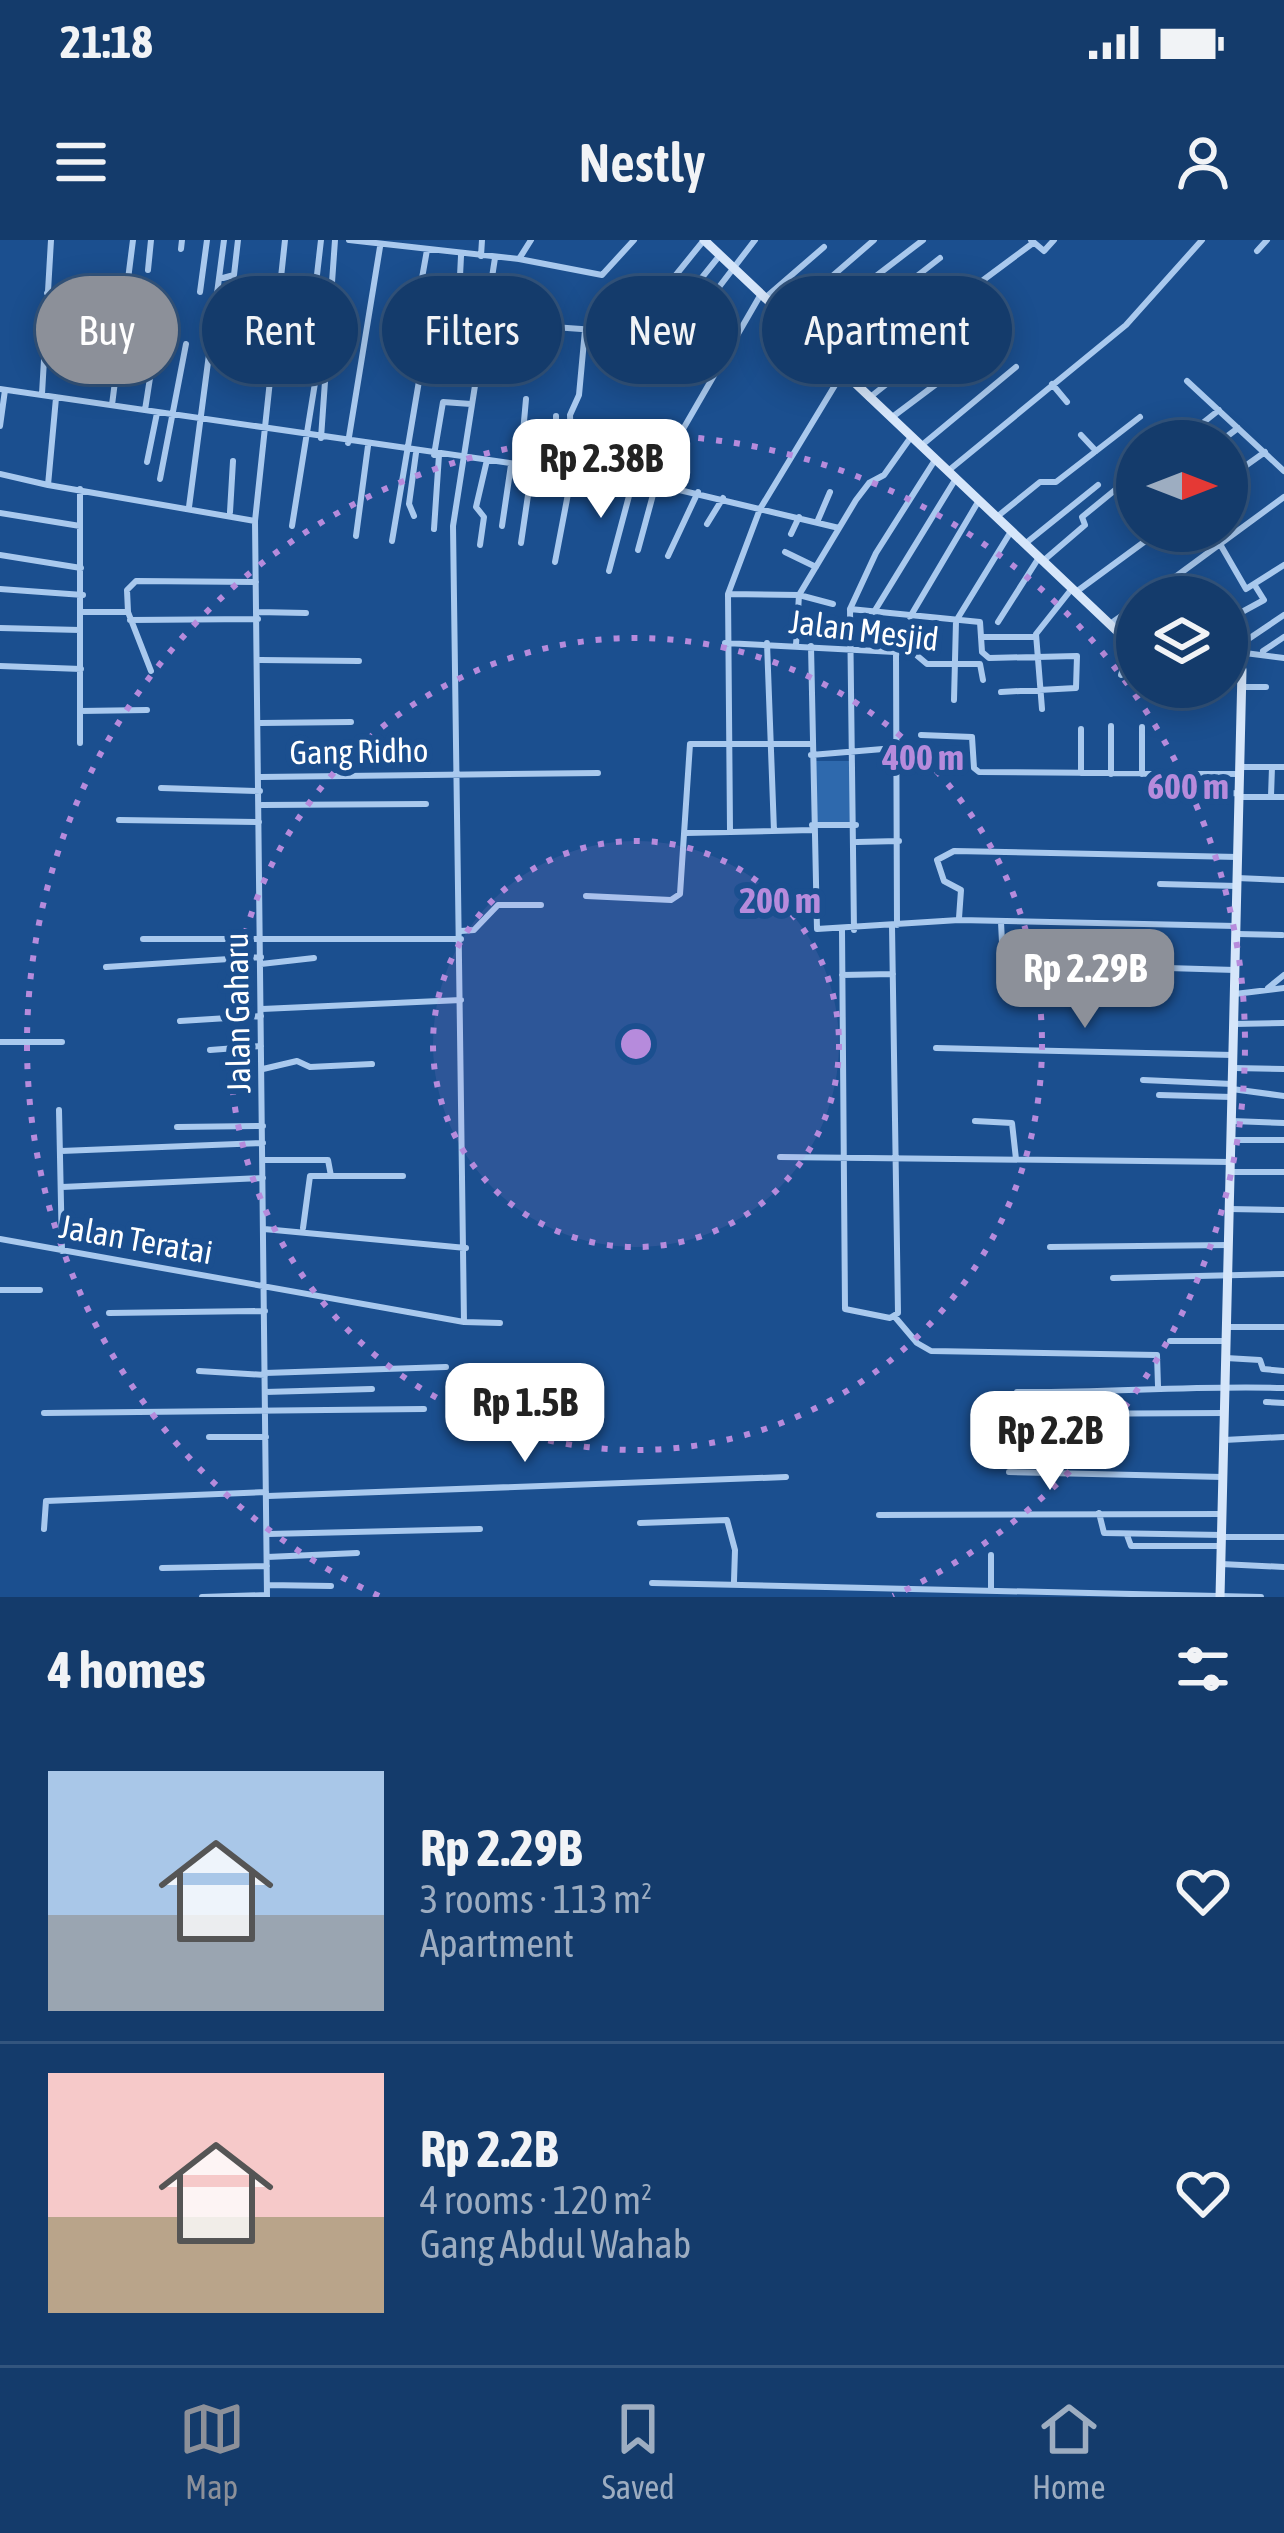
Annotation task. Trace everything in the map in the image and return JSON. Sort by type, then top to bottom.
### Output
[{"type":"street","points":[[49,276],[52,240]]},
{"type":"street","points":[[128,276],[134,240]]},
{"type":"street","points":[[148,270],[151,240]]},
{"type":"street","points":[[200,292],[207,240]]},
{"type":"street","points":[[223,276],[224,240]]},
{"type":"street","points":[[230,276],[238,240]]},
{"type":"street","name":"Jalan Gaharu","points":[[267,1596],[255,521],[261,429],[285,240]]},
{"type":"street","points":[[317,276],[321,240]]},
{"type":"street","points":[[321,439],[333,332],[329,319],[335,240]]},
{"type":"street","points":[[424,276],[432,240]]},
{"type":"street","points":[[481,256],[482,240]]},
{"type":"street","points":[[519,260],[531,240]]},
{"type":"street","points":[[353,241],[380,247],[403,244],[602,275],[634,240]]},
{"type":"street","points":[[675,276],[704,240],[762,295]]},
{"type":"street","points":[[725,276],[755,240]]},
{"type":"street","points":[[837,276],[874,240]]},
{"type":"street","points":[[876,276],[923,240]]},
{"type":"street","points":[[984,276],[1032,241],[1044,251],[1054,240]]},
{"type":"street","points":[[874,611],[951,476],[1052,384],[1126,326],[1202,240]]},
{"type":"street","points":[[1257,251],[1267,240]]},
{"type":"street","points":[[348,443],[380,247]]},
{"type":"street","points":[[788,276],[824,248]]},
{"type":"street","points":[[207,255],[224,257]]},
{"type":"street","points":[[460,276],[461,255]]},
{"type":"street","points":[[703,276],[720,255]]},
{"type":"street","points":[[492,276],[495,258]]},
{"type":"street","points":[[915,276],[940,258]]},
{"type":"street","points":[[638,550],[654,484],[762,298]]},
{"type":"street","points":[[555,562],[572,473],[570,415],[578,395],[585,330],[562,328]]},
{"type":"street","points":[[160,479],[186,344]]},
{"type":"street","points":[[921,446],[1016,367]]},
{"type":"street","points":[[1187,381],[1230,420]]},
{"type":"street","points":[[42,384],[42,394]]},
{"type":"street","points":[[112,405],[114,384]]},
{"type":"street","points":[[145,410],[149,384]]},
{"type":"street","points":[[189,507],[207,384]]},
{"type":"street","points":[[292,526],[315,384]]},
{"type":"street","points":[[392,541],[418,384]]},
{"type":"street","points":[[464,1322],[453,526],[474,384]]},
{"type":"street","points":[[730,830],[728,594],[760,508],[841,384]]},
{"type":"street","points":[[854,384],[1116,634]]},
{"type":"street","points":[[869,398],[887,384]]},
{"type":"street","points":[[891,418],[936,384]]},
{"type":"street","points":[[1052,384],[1067,402]]},
{"type":"street","points":[[0,427],[2,389],[416,453],[654,484],[839,528]]},
{"type":"street","points":[[48,485],[56,398]]},
{"type":"street","points":[[520,466],[526,399]]},
{"type":"street","points":[[434,529],[442,402],[471,404]]},
{"type":"street","points":[[1206,420],[1219,410]]},
{"type":"street","points":[[147,462],[157,413]]},
{"type":"street","points":[[556,416],[556,471]]},
{"type":"street","points":[[995,518],[1040,482],[1056,482],[1140,416]]},
{"type":"street","points":[[1081,434],[1096,451]]},
{"type":"street","points":[[796,645],[799,596],[869,483],[884,476],[910,437]]},
{"type":"street","points":[[1248,437],[1284,472]]},
{"type":"street","points":[[356,536],[368,446]]},
{"type":"street","points":[[1248,464],[1265,452]]},
{"type":"street","points":[[414,516],[409,504],[416,453]]},
{"type":"street","points":[[480,545],[484,514],[476,507],[487,460]]},
{"type":"street","points":[[854,930],[857,842],[850,609],[876,553],[934,460]]},
{"type":"street","points":[[230,513],[233,461]]},
{"type":"street","points":[[502,526],[511,465]]},
{"type":"street","points":[[521,543],[532,468]]},
{"type":"street","points":[[0,474],[255,521]]},
{"type":"street","points":[[609,572],[633,481]]},
{"type":"street","points":[[1023,545],[1098,485]]},
{"type":"street","points":[[80,489],[80,743]]},
{"type":"street","points":[[998,622],[1040,561],[1085,525],[1082,518],[1116,490]]},
{"type":"street","points":[[668,556],[698,492]]},
{"type":"street","points":[[818,520],[830,492]]},
{"type":"street","points":[[1248,523],[1284,497]]},
{"type":"street","points":[[707,524],[723,498]]},
{"type":"street","points":[[910,617],[978,502]]},
{"type":"street","points":[[0,513],[80,526]]},
{"type":"street","points":[[791,534],[799,517]]},
{"type":"street","points":[[954,700],[956,621],[1010,533]]},
{"type":"street","points":[[785,552],[816,567]]},
{"type":"street","points":[[1042,709],[1036,637],[1044,619],[1072,592],[1129,552]]},
{"type":"street","points":[[1177,576],[1209,552]]},
{"type":"street","points":[[1225,552],[1246,589],[1284,565]]},
{"type":"street","points":[[0,555],[81,568]]},
{"type":"street","points":[[151,671],[129,616],[127,590],[136,581],[256,582]]},
{"type":"street","points":[[1248,608],[1264,600],[1254,584]]},
{"type":"street","points":[[0,589],[82,595]]},
{"type":"street","points":[[728,594],[799,596],[832,604]]},
{"type":"street","points":[[850,609],[980,622],[985,657],[1077,657],[1076,688],[1001,692]]},
{"type":"street","points":[[82,612],[129,616],[306,613]]},
{"type":"street","points":[[1248,648],[1284,615]]},
{"type":"street","points":[[1107,626],[1116,620]]},
{"type":"street","points":[[0,628],[80,630]]},
{"type":"street","points":[[982,638],[1036,637]]},
{"type":"street","points":[[1263,651],[1284,637]]},
{"type":"street","name":"Jalan Mesjid","points":[[725,643],[918,654],[927,664],[980,664],[983,680]]},
{"type":"street","points":[[767,643],[774,831]]},
{"type":"street","points":[[812,646],[817,929],[959,920],[1282,935]]},
{"type":"street","points":[[1248,652],[1263,651],[1284,658]]},
{"type":"street","points":[[896,653],[895,1317],[917,1343],[932,1351],[1157,1355],[1158,1386]]},
{"type":"street","points":[[259,660],[359,661]]},
{"type":"street","points":[[0,666],[81,669]]},
{"type":"street","points":[[1248,687],[1266,687]]},
{"type":"street","points":[[1220,1596],[1241,708]]},
{"type":"street","points":[[80,711],[147,710]]},
{"type":"street","points":[[260,723],[351,722]]},
{"type":"street","points":[[1111,774],[1112,726]]},
{"type":"street","points":[[1142,727],[1142,774]]},
{"type":"street","points":[[1081,729],[1081,773]]},
{"type":"street","points":[[921,735],[972,737],[977,772],[1142,774],[1284,767]]},
{"type":"street","points":[[586,896],[676,898],[686,833],[690,744],[812,744]]},
{"type":"street","points":[[811,755],[895,748]]},
{"type":"street","points":[[1270,796],[1272,767]]},
{"type":"street","name":"Gang Ridho","points":[[260,777],[598,773]]},
{"type":"street","points":[[161,788],[260,791]]},
{"type":"street","points":[[1166,796],[1284,797]]},
{"type":"street","points":[[261,805],[426,804]]},
{"type":"street","points":[[118,820],[259,822]]},
{"type":"street","points":[[686,833],[856,825]]},
{"type":"street","points":[[857,842],[899,841]]},
{"type":"street","points":[[959,920],[961,890],[944,880],[937,860],[942,854],[1238,857]]},
{"type":"street","points":[[1160,884],[1284,880]]},
{"type":"street","points":[[142,939],[461,935],[474,930],[498,905],[541,904]]},
{"type":"street","points":[[1001,922],[1003,963],[1235,970]]},
{"type":"street","points":[[842,930],[845,1309],[895,1317]]},
{"type":"street","points":[[106,967],[314,958]]},
{"type":"street","points":[[842,975],[893,974]]},
{"type":"street","points":[[1267,989],[1284,976]]},
{"type":"street","points":[[1234,994],[1284,988]]},
{"type":"street","points":[[180,1021],[461,1000]]},
{"type":"street","points":[[1234,1024],[1284,1024]]},
{"type":"street","points":[[0,1042],[62,1042]]},
{"type":"street","points":[[211,1050],[261,1046]]},
{"type":"street","points":[[936,1048],[1233,1055]]},
{"type":"street","points":[[263,1070],[297,1061],[310,1067],[372,1064]]},
{"type":"street","points":[[1233,1068],[1284,1070]]},
{"type":"street","points":[[1143,1080],[1284,1096]]},
{"type":"street","points":[[1159,1095],[1232,1090]]},
{"type":"street","points":[[59,1110],[62,1251]]},
{"type":"street","points":[[975,1121],[1012,1123],[1016,1161]]},
{"type":"street","points":[[1232,1121],[1284,1123]]},
{"type":"street","points":[[177,1127],[263,1126]]},
{"type":"street","points":[[1231,1140],[1284,1141]]},
{"type":"street","points":[[61,1151],[263,1143]]},
{"type":"street","points":[[780,1157],[1284,1172]]},
{"type":"street","points":[[263,1160],[328,1160],[331,1176]]},
{"type":"street","points":[[303,1230],[307,1179],[403,1176]]},
{"type":"street","points":[[62,1187],[263,1178]]},
{"type":"street","points":[[1229,1209],[1284,1210]]},
{"type":"street","points":[[264,1229],[325,1231],[337,1239],[466,1248]]},
{"type":"street","name":"Jalan Teratai","points":[[0,1239],[464,1322],[500,1323]]},
{"type":"street","points":[[1050,1246],[1229,1245]]},
{"type":"street","points":[[1113,1279],[1284,1274]]},
{"type":"street","points":[[0,1290],[40,1290]]},
{"type":"street","points":[[109,1313],[265,1311]]},
{"type":"street","points":[[1227,1327],[1284,1327]]},
{"type":"street","points":[[1171,1341],[1226,1341]]},
{"type":"street","points":[[1226,1358],[1260,1360],[1264,1370],[1284,1371]]},
{"type":"street","points":[[200,1371],[265,1374],[446,1367]]},
{"type":"street","points":[[1017,1392],[1120,1392],[1158,1386],[1284,1388]]},
{"type":"street","points":[[265,1392],[372,1389]]},
{"type":"street","points":[[1266,1402],[1284,1403]]},
{"type":"street","points":[[44,1413],[424,1408]]},
{"type":"street","points":[[1032,1414],[1225,1413]]},
{"type":"street","points":[[209,1437],[266,1437]]},
{"type":"street","points":[[1224,1440],[1284,1437]]},
{"type":"street","points":[[1009,1472],[1223,1477]]},
{"type":"street","points":[[44,1529],[46,1501],[786,1477]]},
{"type":"street","points":[[1099,1513],[1104,1533],[1284,1537]]},
{"type":"street","points":[[879,1515],[1222,1514]]},
{"type":"street","points":[[640,1523],[728,1520],[735,1550],[734,1581]]},
{"type":"street","points":[[267,1534],[480,1528]]},
{"type":"street","points":[[162,1568],[357,1553]]},
{"type":"street","points":[[991,1555],[991,1587]]},
{"type":"street","points":[[1221,1564],[1284,1567]]},
{"type":"street","points":[[652,1583],[734,1581],[1261,1597]]},
{"type":"street","points":[[267,1585],[332,1586]]},
{"type":"street","points":[[202,1597],[267,1596]]},
{"type":"shaded area","points":[[812,761],[852,761],[853,822],[813,823]]}]
